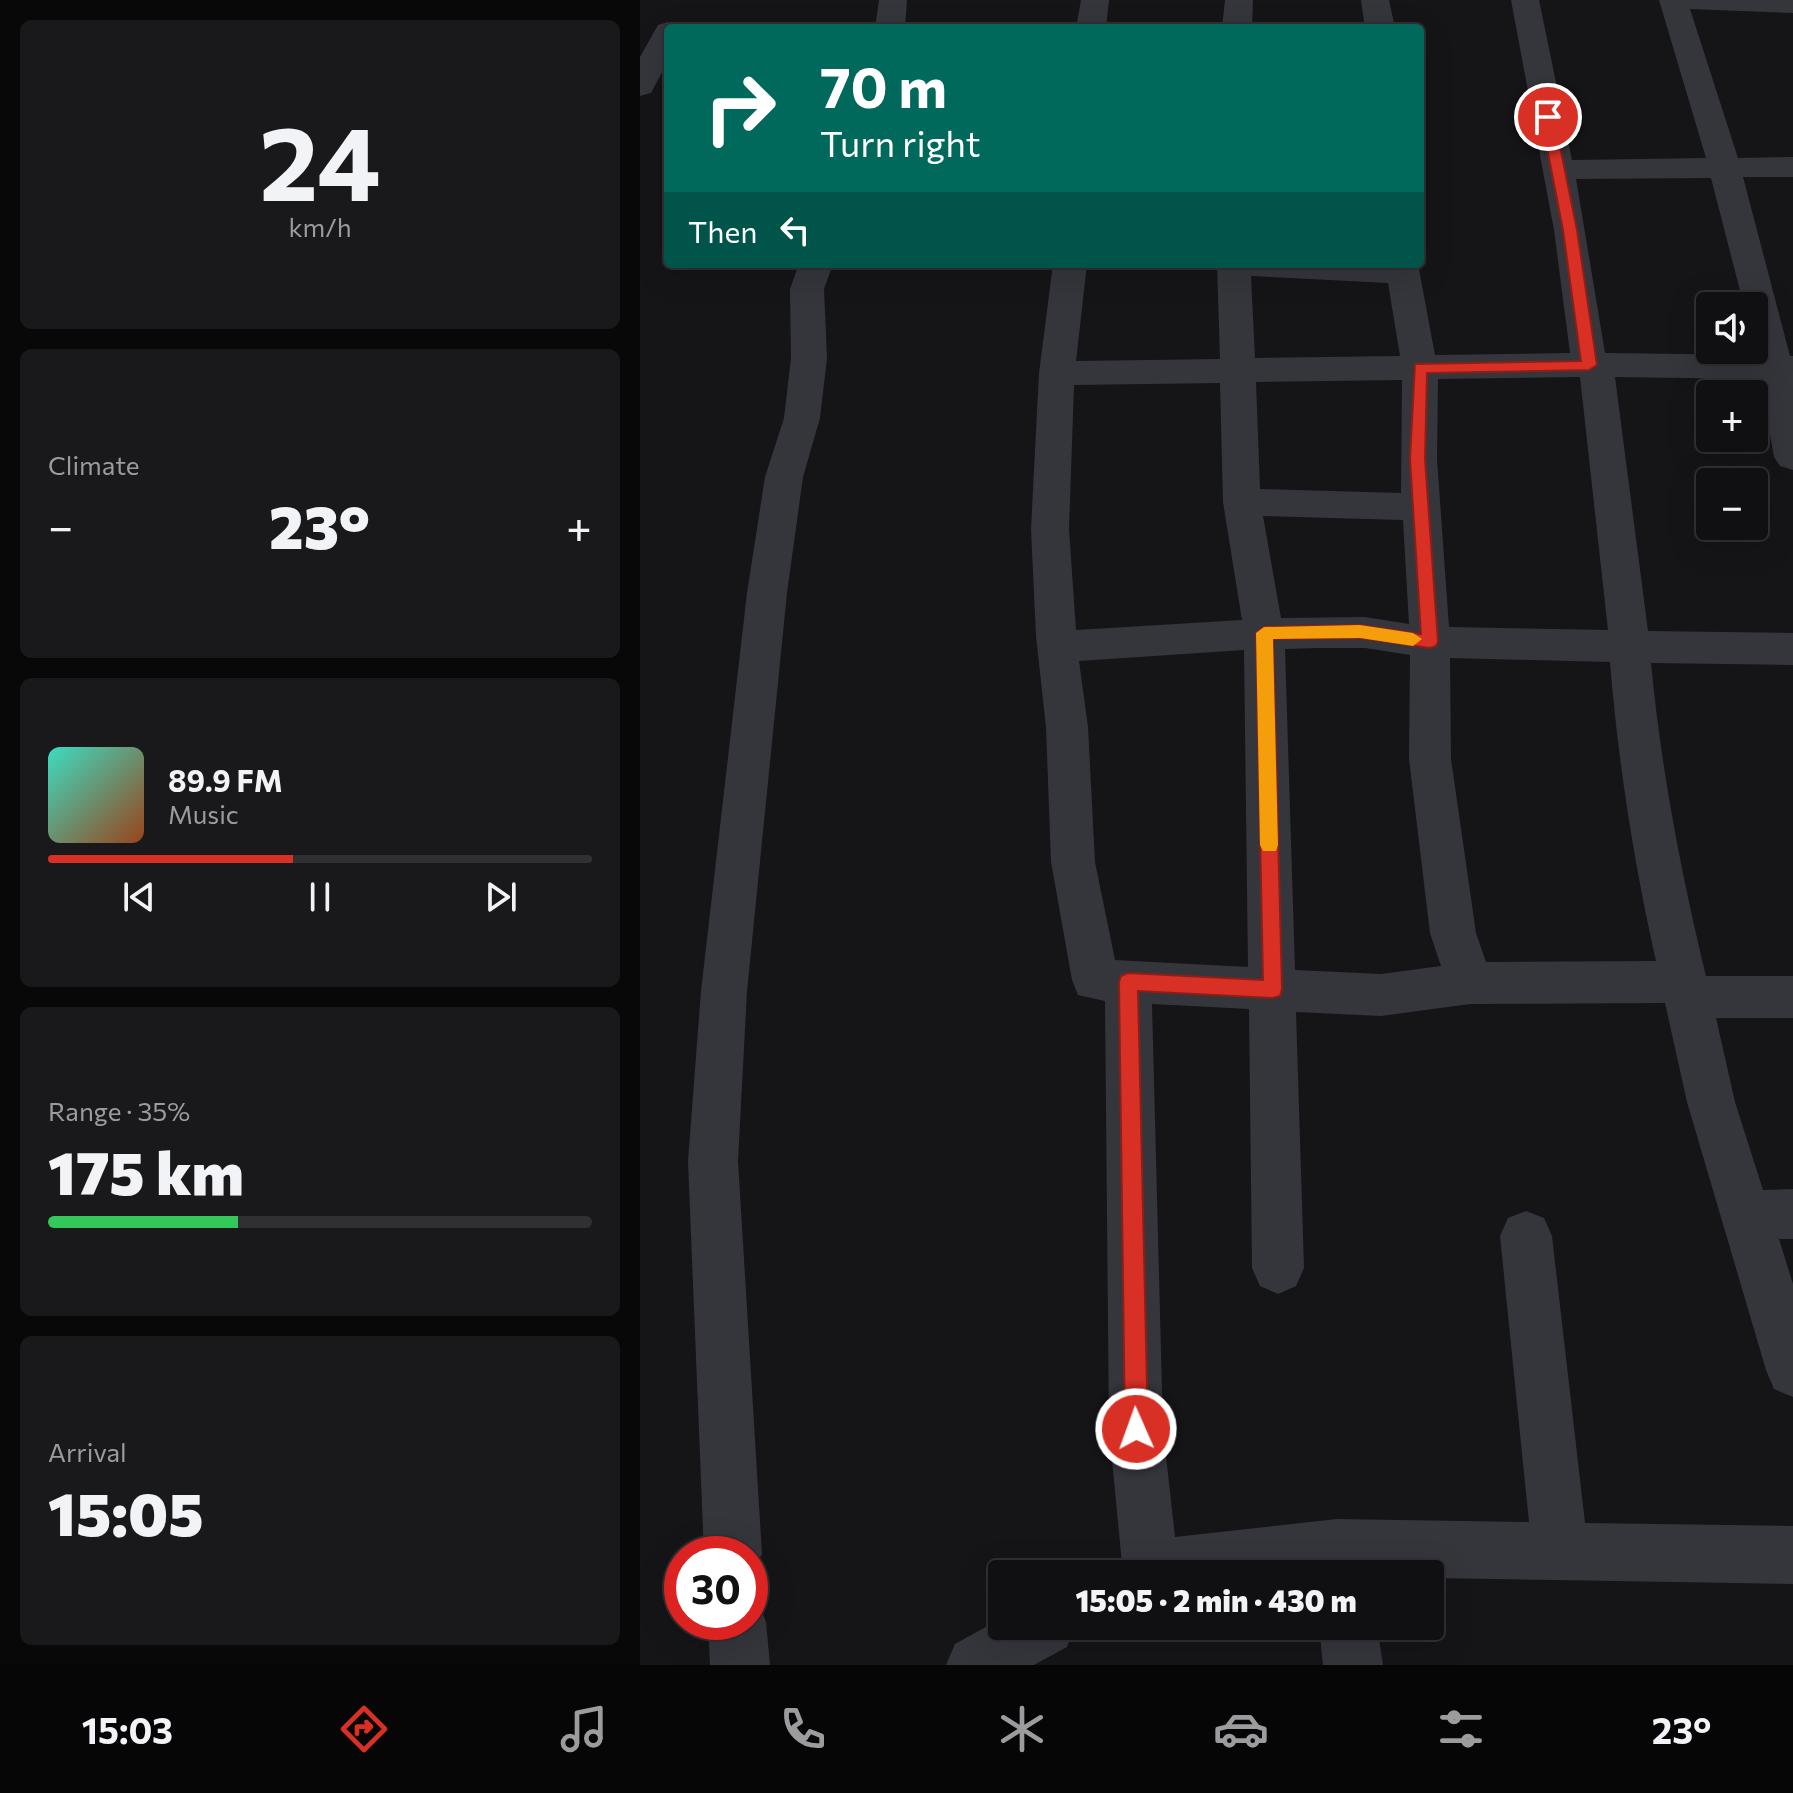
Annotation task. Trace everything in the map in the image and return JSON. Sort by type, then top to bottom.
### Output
[{"type":"street","points":[[671,24],[683,0]]},
{"type":"street","points":[[890,24],[893,0]]},
{"type":"street","points":[[1092,24],[1095,0]]},
{"type":"street","points":[[1232,0],[1258,0]]},
{"type":"street","points":[[1237,24],[1239,0]]},
{"type":"street","points":[[1375,0],[1379,24]]},
{"type":"street","points":[[1525,0],[1593,365],[1623,569],[1636,723],[1662,880],[1711,1102],[1769,1215],[1793,1370]]},
{"type":"street","points":[[1673,0],[1785,368],[1793,457]]},
{"type":"street","points":[[1683,0],[1793,4]]},
{"type":"street","points":[[640,87],[664,39]]},
{"type":"street","points":[[1558,170],[1793,167]]},
{"type":"street","points":[[732,1536],[713,1161],[724,991],[767,593],[784,477],[802,418],[809,358],[807,289],[815,268]]},
{"type":"street","points":[[1070,268],[1057,373],[1050,529],[1057,647],[1067,727],[1073,862],[1095,980],[1381,995],[1470,983],[1686,989],[1793,997]]},
{"type":"street","points":[[1234,268],[1240,369],[1242,502],[1264,633],[1278,1268]]},
{"type":"street","points":[[1401,268],[1420,368],[1418,459],[1430,642],[1430,759],[1453,933],[1470,983]]},
{"type":"street","points":[[1057,373],[1593,365],[1785,368]]},
{"type":"street","points":[[1242,502],[1421,507]]},
{"type":"street","points":[[1057,647],[1184,641],[1264,633],[1360,632],[1430,642],[1793,649]]},
{"type":"street","points":[[1128,982],[1136,1429],[1143,1560]]},
{"type":"street","points":[[1526,1236],[1560,1550]]},
{"type":"street","points":[[1359,1560],[1560,1550],[1793,1555]]},
{"type":"street","points":[[738,1640],[740,1665]]},
{"type":"street","points":[[976,1665],[1021,1640]]},
{"type":"street","points":[[1350,1640],[1353,1665]]},
{"type":"slow traffic","points":[[1269,845],[1264,633],[1360,632],[1413,639]]},
{"type":"route","points":[[1136,1429],[1128,982],[1273,989],[1264,633],[1360,632],[1430,642],[1418,459],[1420,368],[1589,365],[1570,230],[1548,117]]}]
